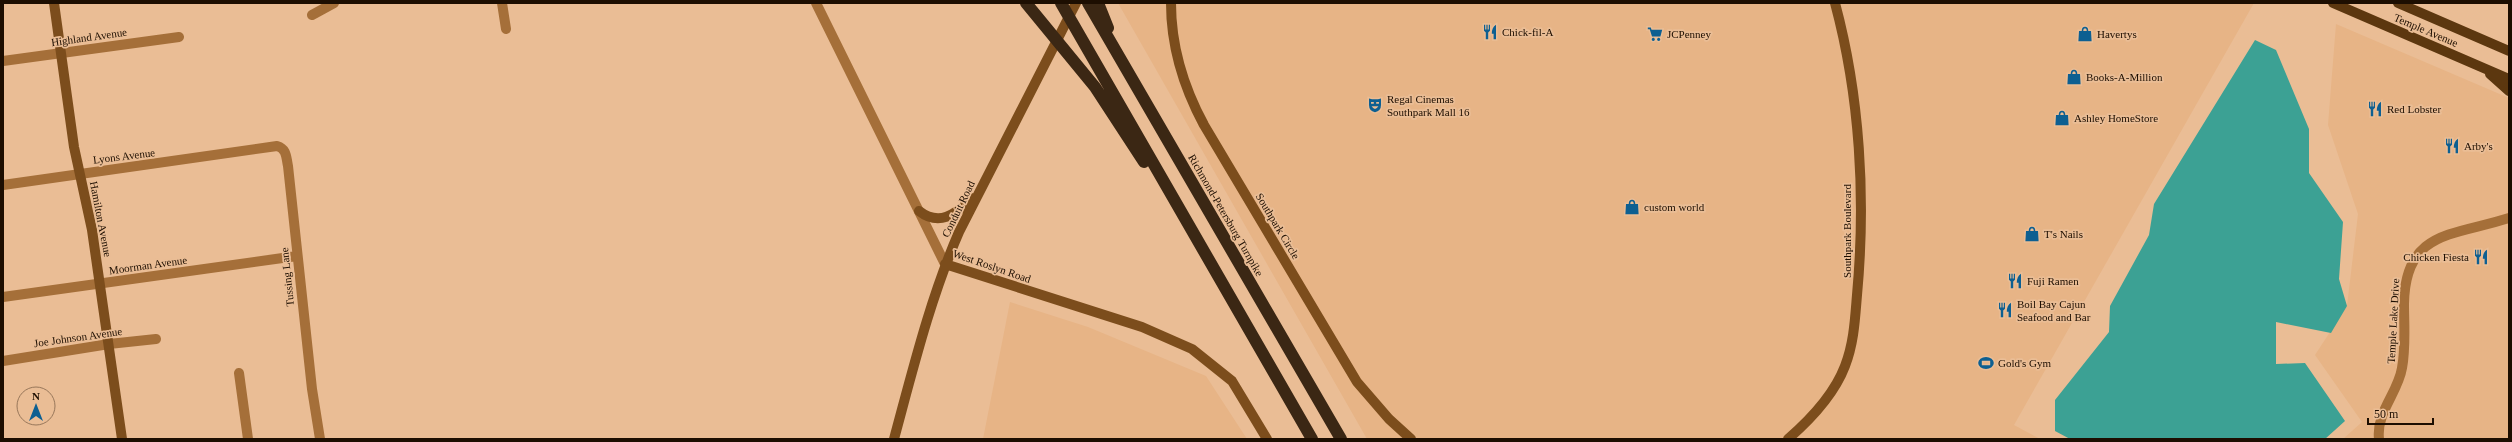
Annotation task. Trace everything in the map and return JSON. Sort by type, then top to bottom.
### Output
[{"type":"highway","points":[[1026,3],[1095,87],[1192,231]]},
{"type":"highway","points":[[1061,3],[1312,439]]},
{"type":"highway","name":"Richmond-Petersburg Turnpike","points":[[1088,3],[1341,439]]},
{"type":"highway","points":[[1098,3],[1115,50]]},
{"type":"main road","name":"Temple Avenue","points":[[2333,3],[2509,79]]},
{"type":"main road","name":"Temple Avenue","points":[[2398,3],[2509,51]]},
{"type":"main road","points":[[2482,67],[2509,92]]},
{"type":"street","name":"Hamilton Avenue","points":[[54,3],[80,174],[100,284],[122,439]]},
{"type":"street","points":[[312,15],[334,3]]},
{"type":"street","points":[[502,3],[506,29]]},
{"type":"street","name":"West Roslyn Road","points":[[816,3],[945,264],[1142,327],[1192,349],[1232,381],[1267,439]]},
{"type":"street","name":"Conduit Road","points":[[894,439],[934,294],[945,264],[978,194],[1076,3]]},
{"type":"street","name":"Southpark Circle","points":[[1171,3],[1172,23],[1181,71],[1190,98],[1204,125],[1357,382],[1389,419],[1411,439]]},
{"type":"street","name":"Southpark Boulevard","points":[[1788,439],[1809,419],[1837,384],[1851,348],[1854,325],[1860,261],[1857,132],[1846,57],[1835,3]]},
{"type":"street","name":"Highland Avenue","points":[[3,62],[179,37]]},
{"type":"street","name":"Tussing Lane","points":[[248,151],[277,146],[285,151],[320,439]]},
{"type":"street","name":"Lyons Avenue","points":[[3,185],[248,151]]},
{"type":"street","points":[[919,211],[930,218],[946,218],[956,213],[978,194]]},
{"type":"street","name":"Temple Lake Drive","points":[[2379,439],[2379,422],[2401,372],[2404,352],[2404,293],[2410,264],[2415,255],[2434,240],[2509,218]]},
{"type":"street","name":"Moorman Avenue","points":[[3,297],[297,256]]},
{"type":"street","name":"Joe Johnson Avenue","points":[[3,361],[109,344],[156,339]]},
{"type":"street","points":[[239,373],[248,439]]},
{"type":"shaded area","points":[[1118,3],[2254,3],[2014,425],[2040,439],[1367,439]]},
{"type":"shaded area","points":[[2336,24],[2509,98],[2509,439],[2343,439],[2362,422],[2315,355],[2347,306],[2358,214],[2328,125]]},
{"type":"shaded area","points":[[1010,302],[1088,327],[1206,376],[1247,439],[983,439]]},
{"type":"water","points":[[2255,40],[2276,50],[2309,129],[2309,173],[2343,222],[2339,279],[2347,306],[2331,333],[2276,322],[2276,364],[2305,363],[2345,421],[2325,439],[2070,439],[2055,431],[2055,400],[2109,332],[2110,306],[2149,235],[2154,204]]},
{"type":"place","name":"Chick-fil-A","points":[[1490,32]]},
{"type":"place","name":"JCPenney","points":[[1655,34]]},
{"type":"place","name":"Havertys","points":[[2085,34]]},
{"type":"place","name":"Books-A-Million","points":[[2074,77]]},
{"type":"place","name":"Regal Cinemas Southpark Mall 16","points":[[1375,105]]},
{"type":"place","name":"Red Lobster","points":[[2375,109]]},
{"type":"place","name":"Ashley HomeStore","points":[[2062,118]]},
{"type":"place","name":"Arby's","points":[[2452,146]]},
{"type":"place","name":"custom world","points":[[1632,207]]},
{"type":"place","name":"T's Nails","points":[[2032,234]]},
{"type":"place","name":"Chicken Fiesta","points":[[2481,257]]},
{"type":"place","name":"Fuji Ramen","points":[[2015,281]]},
{"type":"place","name":"Boil Bay Cajun Seafood and Bar","points":[[2005,310]]},
{"type":"place","name":"Gold's Gym","points":[[1986,363]]}]
